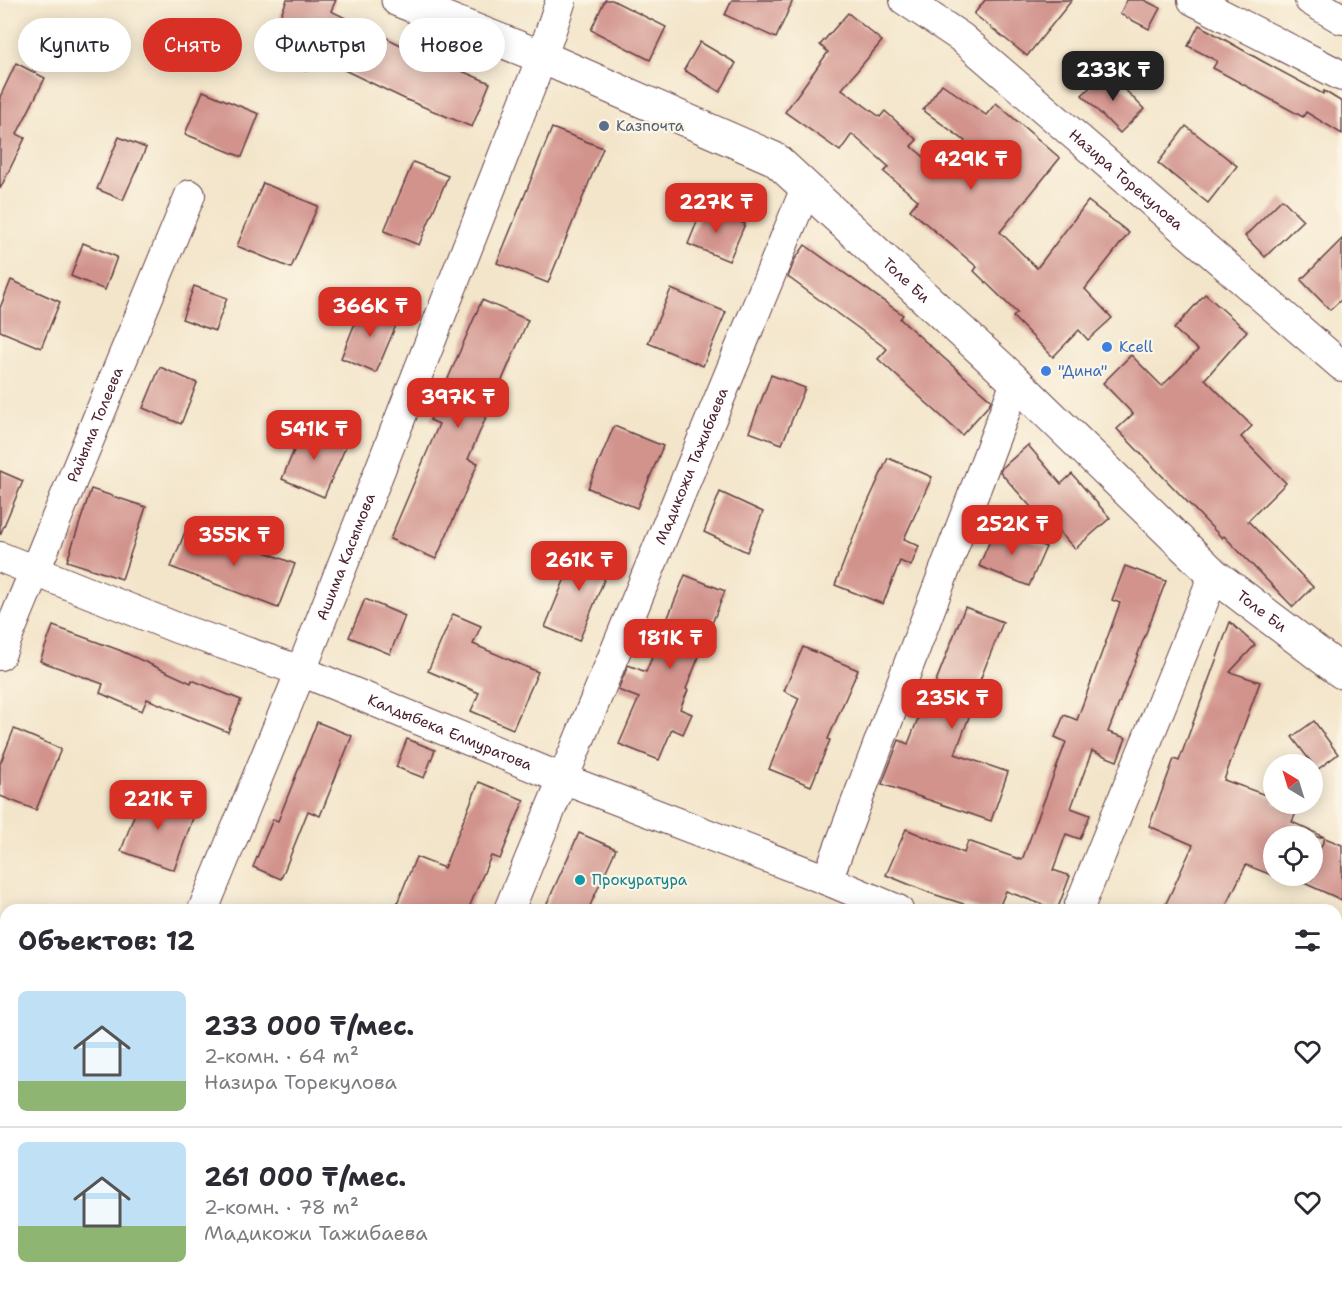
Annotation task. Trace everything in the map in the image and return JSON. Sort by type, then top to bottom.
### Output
[{"type":"street","name":"Ашима Касымова","points":[[205,904],[301,670],[542,57],[561,0]]},
{"type":"street","name":"Назира Торекулова","points":[[905,0],[962,38],[1342,366]]},
{"type":"street","points":[[1194,0],[1342,76]]},
{"type":"street","points":[[1310,0],[1342,19]]},
{"type":"street","name":"Толе Би","points":[[418,4],[775,159],[1016,382],[1214,575],[1342,672]]},
{"type":"street","name":"Мадикожи Тажибаева","points":[[511,904],[806,188]]},
{"type":"street","name":"Райыма Толеева","points":[[0,655],[190,195]]},
{"type":"street","points":[[827,880],[1016,382]]},
{"type":"street","name":"Калдыбека Елмуратова","points":[[0,557],[177,628],[301,670],[563,779],[827,880],[855,902]]},
{"type":"street","points":[[1080,904],[1214,575]]},
{"type":"building","points":[[287,0],[336,0],[331,11],[345,18],[279,18]]},
{"type":"building","points":[[605,0],[612,0],[666,27],[650,60],[591,30]]},
{"type":"building","points":[[732,0],[793,0],[776,38],[725,15]]},
{"type":"building","points":[[985,0],[1072,0],[1027,56],[974,14]]},
{"type":"building","points":[[1127,0],[1144,0],[1160,8],[1149,29],[1120,14]]},
{"type":"building","points":[[848,13],[882,41],[842,89],[880,117],[885,111],[917,140],[911,146],[941,171],[965,141],[923,110],[942,84],[986,115],[996,103],[1060,158],[1000,232],[1037,268],[1088,201],[1129,233],[1085,289],[1112,318],[1088,340],[1079,330],[1053,357],[1013,317],[1017,313],[974,271],[977,267],[910,210],[918,200],[884,172],[889,167],[852,134],[840,151],[785,112],[828,52],[820,45]]},
{"type":"building","points":[[1199,25],[1323,94],[1324,91],[1342,102],[1342,134],[1306,112],[1303,117],[1213,68],[1217,61],[1188,46]]},
{"type":"building","points":[[387,38],[399,44],[399,72],[464,72],[490,83],[472,127],[349,72],[387,72]]},
{"type":"building","points":[[700,42],[736,63],[720,92],[684,70]]},
{"type":"building","points":[[16,63],[18,72],[33,72],[45,78],[17,134],[25,138],[0,189],[0,97]]},
{"type":"building","points":[[1107,71],[1144,109],[1120,133],[1082,95]]},
{"type":"building","points":[[203,91],[259,114],[242,157],[185,134]]},
{"type":"building","points":[[1186,126],[1237,166],[1208,203],[1158,163]]},
{"type":"building","points":[[552,128],[603,148],[548,283],[497,263]]},
{"type":"building","points":[[119,137],[146,148],[123,200],[97,189]]},
{"type":"building","points":[[413,162],[448,176],[419,245],[384,231]]},
{"type":"building","points":[[263,183],[318,206],[291,268],[237,246]]},
{"type":"building","points":[[1282,199],[1303,220],[1265,257],[1245,236]]},
{"type":"building","points":[[703,207],[745,224],[729,261],[688,244]]},
{"type":"building","points":[[1342,239],[1342,299],[1330,310],[1301,280]]},
{"type":"building","points":[[83,243],[117,257],[105,290],[71,276]]},
{"type":"building","points":[[805,245],[903,315],[900,319],[991,400],[962,435],[878,359],[887,349],[788,277],[795,259]]},
{"type":"building","points":[[11,280],[60,302],[41,348],[0,331],[0,308]]},
{"type":"building","points":[[194,286],[227,298],[215,331],[182,319]]},
{"type":"building","points":[[671,289],[726,312],[703,366],[648,343]]},
{"type":"building","points":[[1205,294],[1247,331],[1205,379],[1252,426],[1241,437],[1286,483],[1248,521],[1313,587],[1293,607],[1224,536],[1222,538],[1117,429],[1133,414],[1103,383],[1131,355],[1162,386],[1198,350],[1174,329]]},
{"type":"building","points":[[482,300],[528,320],[468,459],[478,463],[436,559],[390,539],[439,424],[430,420]]},
{"type":"building","points":[[363,303],[399,318],[376,373],[341,358]]},
{"type":"building","points":[[160,367],[197,383],[181,424],[143,408]]},
{"type":"building","points":[[771,375],[805,388],[782,444],[749,432]]},
{"type":"building","points":[[304,426],[347,444],[324,497],[282,479]]},
{"type":"building","points":[[614,426],[663,446],[637,508],[588,488]]},
{"type":"building","points":[[1028,445],[1061,484],[1072,474],[1110,518],[1075,549],[1055,527],[1053,532],[1000,472]]},
{"type":"building","points":[[888,458],[932,477],[904,539],[919,546],[911,566],[900,561],[883,604],[835,585],[862,515]]},
{"type":"building","points":[[0,471],[23,481],[0,535]]},
{"type":"building","points":[[91,489],[146,507],[122,579],[67,561]]},
{"type":"building","points":[[720,492],[763,512],[747,552],[704,532]]},
{"type":"building","points":[[187,527],[243,550],[245,544],[295,564],[278,608],[171,567]]},
{"type":"building","points":[[996,527],[1046,547],[1029,586],[979,566]]},
{"type":"building","points":[[579,544],[613,558],[579,641],[545,627]]},
{"type":"building","points":[[1125,566],[1166,581],[1108,732],[1126,738],[1117,761],[1092,751],[1071,808],[1090,815],[1080,839],[1066,834],[1053,870],[1070,876],[1059,904],[1041,904],[1006,891],[1001,904],[964,904],[886,875],[906,829],[964,853],[968,841],[1022,860],[1066,742],[1055,737],[1064,715],[1077,720],[1120,603],[1112,600]]},
{"type":"building","points":[[685,575],[725,591],[680,709],[692,714],[683,734],[672,729],[659,760],[619,744],[639,698],[618,690],[628,665],[646,672]]},
{"type":"building","points":[[365,599],[405,616],[390,654],[349,637]]},
{"type":"building","points":[[965,607],[1003,622],[969,708],[972,709],[955,754],[1008,772],[991,821],[882,784],[899,740],[908,744],[928,693],[931,694]]},
{"type":"building","points":[[453,614],[481,626],[473,644],[538,672],[513,729],[471,711],[479,693],[428,671]]},
{"type":"building","points":[[1230,622],[1255,645],[1230,672],[1260,682],[1224,780],[1263,794],[1263,814],[1295,814],[1292,822],[1301,826],[1263,826],[1263,872],[1246,865],[1227,904],[1166,904],[1193,845],[1149,826],[1174,759],[1179,761]]},
{"type":"building","points":[[53,626],[119,650],[191,683],[192,680],[241,700],[228,732],[147,699],[142,711],[100,693],[103,684],[40,661]]},
{"type":"building","points":[[803,647],[858,670],[828,739],[830,740],[811,786],[769,769],[799,698],[784,691]]},
{"type":"building","points":[[1314,721],[1338,754],[1323,765],[1323,754],[1305,754],[1292,737]]},
{"type":"building","points":[[317,722],[352,736],[320,816],[308,811],[281,879],[253,867],[273,819],[278,821]]},
{"type":"building","points":[[14,729],[61,749],[36,810],[0,796],[0,764]]},
{"type":"building","points":[[407,739],[435,750],[424,778],[396,767]]},
{"type":"building","points":[[479,782],[524,800],[500,859],[491,856],[471,904],[397,904],[416,857],[444,868]]},
{"type":"building","points":[[143,791],[196,810],[174,870],[121,851]]},
{"type":"building","name":"Прокуратура","points":[[579,833],[616,849],[591,904],[547,904]]},
{"type":"building","points":[[1325,838],[1342,845],[1342,900],[1311,886],[1323,886],[1323,842]]},
{"type":"place","name":"Казпочта","points":[[604,126]]},
{"type":"place","name":"Kcell","points":[[1107,347]]},
{"type":"place","name":"\"Дина\"","points":[[1046,371]]},
{"type":"place","name":"Прокуратура","points":[[580,880]]}]
